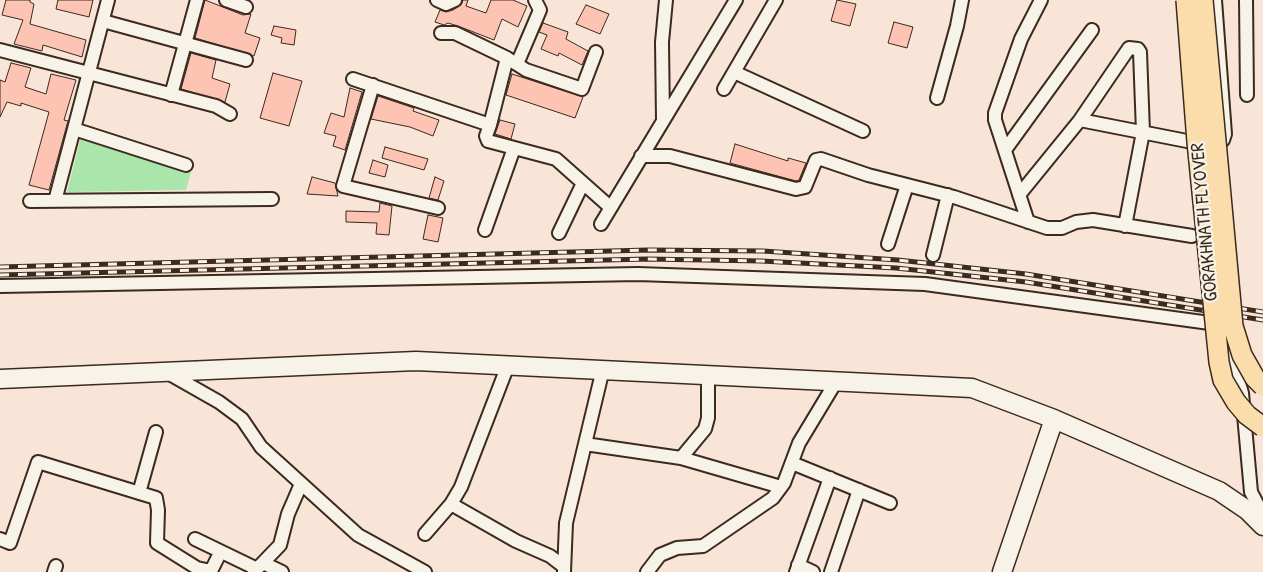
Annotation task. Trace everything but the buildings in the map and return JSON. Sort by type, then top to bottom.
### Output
[{"type":"main road","name":"GORAKHNATH FLYOVER","points":[[1186,0],[1197,142],[1218,362],[1223,380],[1236,402],[1247,416],[1263,427]]},
{"type":"main road","name":"GORAKHNATH FLYOVER","points":[[1203,0],[1233,326],[1236,342],[1245,361],[1263,386]]},
{"type":"street","points":[[55,201],[108,0]]},
{"type":"street","points":[[171,95],[198,0]]},
{"type":"street","points":[[226,0],[246,7]]},
{"type":"street","points":[[436,0],[446,4],[455,0]]},
{"type":"street","points":[[535,0],[540,10],[512,61],[486,136],[488,141],[556,159],[610,207]]},
{"type":"street","points":[[663,120],[662,42],[666,0]]},
{"type":"street","points":[[600,224],[736,0]]},
{"type":"street","points":[[724,89],[776,0]]},
{"type":"street","points":[[937,98],[957,26],[962,0]]},
{"type":"street","points":[[1028,222],[995,120],[996,105],[1021,40],[1041,0]]},
{"type":"street","points":[[1080,120],[1192,142],[1219,144],[1225,134],[1215,0]]},
{"type":"street","points":[[1246,0],[1247,95]]},
{"type":"street","points":[[103,21],[246,60]]},
{"type":"street","points":[[1005,150],[1092,30]]},
{"type":"street","points":[[441,33],[455,33],[512,61],[526,70],[582,88],[596,52]]},
{"type":"street","points":[[1019,195],[1080,120],[1129,48],[1135,48],[1140,52],[1144,132],[1125,226]]},
{"type":"street","points":[[0,50],[216,106],[230,114]]},
{"type":"street","points":[[734,72],[863,131]]},
{"type":"street","points":[[353,79],[490,125]]},
{"type":"street","points":[[373,85],[343,186],[438,208]]},
{"type":"street","points":[[74,129],[186,164]]},
{"type":"street","points":[[485,230],[514,148]]},
{"type":"street","points":[[642,156],[670,156],[796,189],[805,187],[816,160],[821,159],[868,175],[948,195],[1028,222],[1055,228],[1085,220],[1192,236]]},
{"type":"street","points":[[559,233],[582,182]]},
{"type":"street","points":[[888,244],[907,185]]},
{"type":"street","points":[[933,255],[948,195]]},
{"type":"street","points":[[30,201],[272,198]]},
{"type":"street","points":[[0,286],[648,274],[925,284],[1217,324],[1222,327],[1242,393],[1251,492],[1263,515]]},
{"type":"street","points":[[0,379],[416,361],[972,388],[1054,419],[1219,491],[1247,510],[1263,526]]},
{"type":"street","points":[[425,534],[452,504],[461,487],[508,365]]},
{"type":"street","points":[[564,569],[566,523],[603,369]]},
{"type":"street","points":[[168,373],[219,402],[242,419],[261,447],[358,535],[408,567],[425,572]]},
{"type":"street","points":[[681,458],[705,428],[708,418],[708,374]]},
{"type":"street","points":[[647,572],[660,555],[677,548],[703,546],[773,498],[781,488],[799,443],[837,380]]},
{"type":"street","points":[[1002,572],[1054,419]]},
{"type":"street","points":[[139,493],[156,432]]},
{"type":"street","points":[[585,444],[681,458],[781,488]]},
{"type":"street","points":[[0,539],[10,542],[38,462],[156,498],[158,510],[156,543],[197,568],[211,570],[220,553]]},
{"type":"street","points":[[792,463],[890,503]]},
{"type":"street","points":[[813,572],[797,568],[830,478]]},
{"type":"street","points":[[258,568],[280,545],[288,514],[301,484]]},
{"type":"street","points":[[831,572],[860,490]]},
{"type":"street","points":[[452,504],[516,541],[550,556],[564,569]]},
{"type":"street","points":[[195,539],[220,553],[258,568],[282,572]]},
{"type":"green space","points":[[82,133],[193,164],[186,190],[67,192]]},
{"type":"railway","points":[[0,267],[648,250],[763,251],[898,260],[1026,274],[1263,312]]},
{"type":"railway","points":[[0,275],[647,259],[761,261],[896,268],[1026,282],[1263,320]]}]
